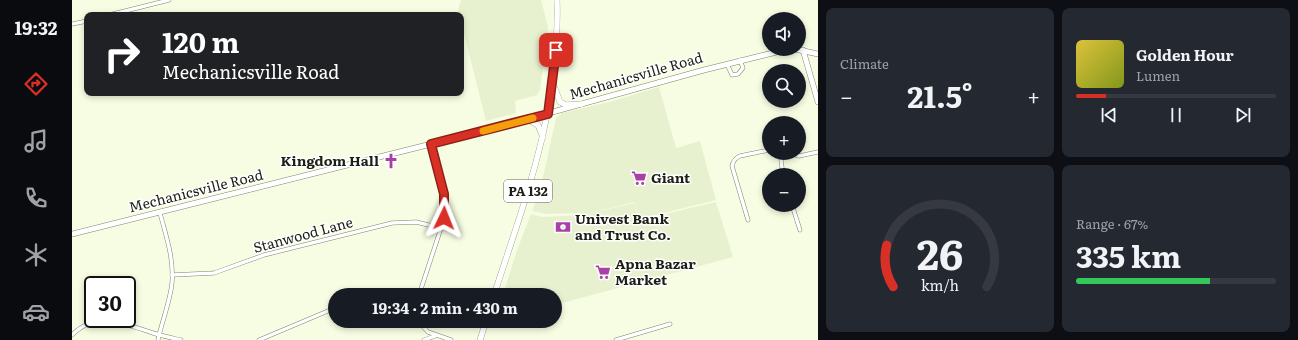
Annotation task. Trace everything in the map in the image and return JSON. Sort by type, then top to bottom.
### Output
[{"type":"main road","name":"PA 132","points":[[496,288],[533,177],[543,138],[553,82],[557,40],[557,0]]},
{"type":"main road","points":[[553,82],[556,96],[560,102],[566,105],[582,104]]},
{"type":"main road","points":[[527,119],[538,125],[543,138]]},
{"type":"main road","points":[[480,340],[484,328]]},
{"type":"street","points":[[121,12],[169,0]]},
{"type":"street","points":[[72,24],[84,21]]},
{"type":"street","points":[[806,51],[818,54]]},
{"type":"street","name":"Mechanicsville Road","points":[[72,234],[548,114],[762,55]]},
{"type":"street","points":[[805,56],[818,102]]},
{"type":"street","points":[[727,64],[732,74],[738,74],[743,68],[740,60]]},
{"type":"street","points":[[421,288],[444,218],[444,200],[431,144]]},
{"type":"street","points":[[748,220],[732,166],[736,158],[740,156],[762,151]]},
{"type":"street","points":[[806,155],[818,152]]},
{"type":"street","points":[[794,212],[800,230]]},
{"type":"street","points":[[158,340],[170,293],[172,275],[170,251],[160,213]]},
{"type":"street","name":"Stanwood Lane","points":[[172,275],[214,273],[264,255],[392,223],[416,222],[441,228]]},
{"type":"street","points":[[259,340],[328,311]]},
{"type":"street","points":[[72,335],[86,324],[104,320],[126,324],[159,335],[181,340]]},
{"type":"street","points":[[616,340],[670,324]]},
{"type":"street","points":[[424,328],[428,332],[451,340]]},
{"type":"street","points":[[424,340],[437,336]]},
{"type":"shaded area","points":[[461,0],[541,0],[548,27],[540,90],[537,95],[515,101],[516,113],[486,121],[464,34],[464,12],[459,12]]},
{"type":"shaded area","points":[[659,87],[676,148],[700,141],[716,200],[640,219],[634,202],[583,215],[575,213],[546,214],[532,211],[539,195],[556,118],[562,113],[613,101]]},
{"type":"shaded area","points":[[716,202],[733,257],[562,303],[562,288],[505,288],[517,250],[531,214],[542,217],[583,215],[634,203],[640,220]]},
{"type":"slow traffic","points":[[483,131],[533,118]]},
{"type":"place","name":"Kingdom Hall","points":[[391,161]]},
{"type":"place","name":"Giant","points":[[639,178]]},
{"type":"place","name":"Univest Bank and Trust Co.","points":[[563,227]]},
{"type":"place","name":"Apna Bazar Market","points":[[603,272]]},
{"type":"route","points":[[444,218],[444,194],[431,144],[548,114],[556,50]]}]
